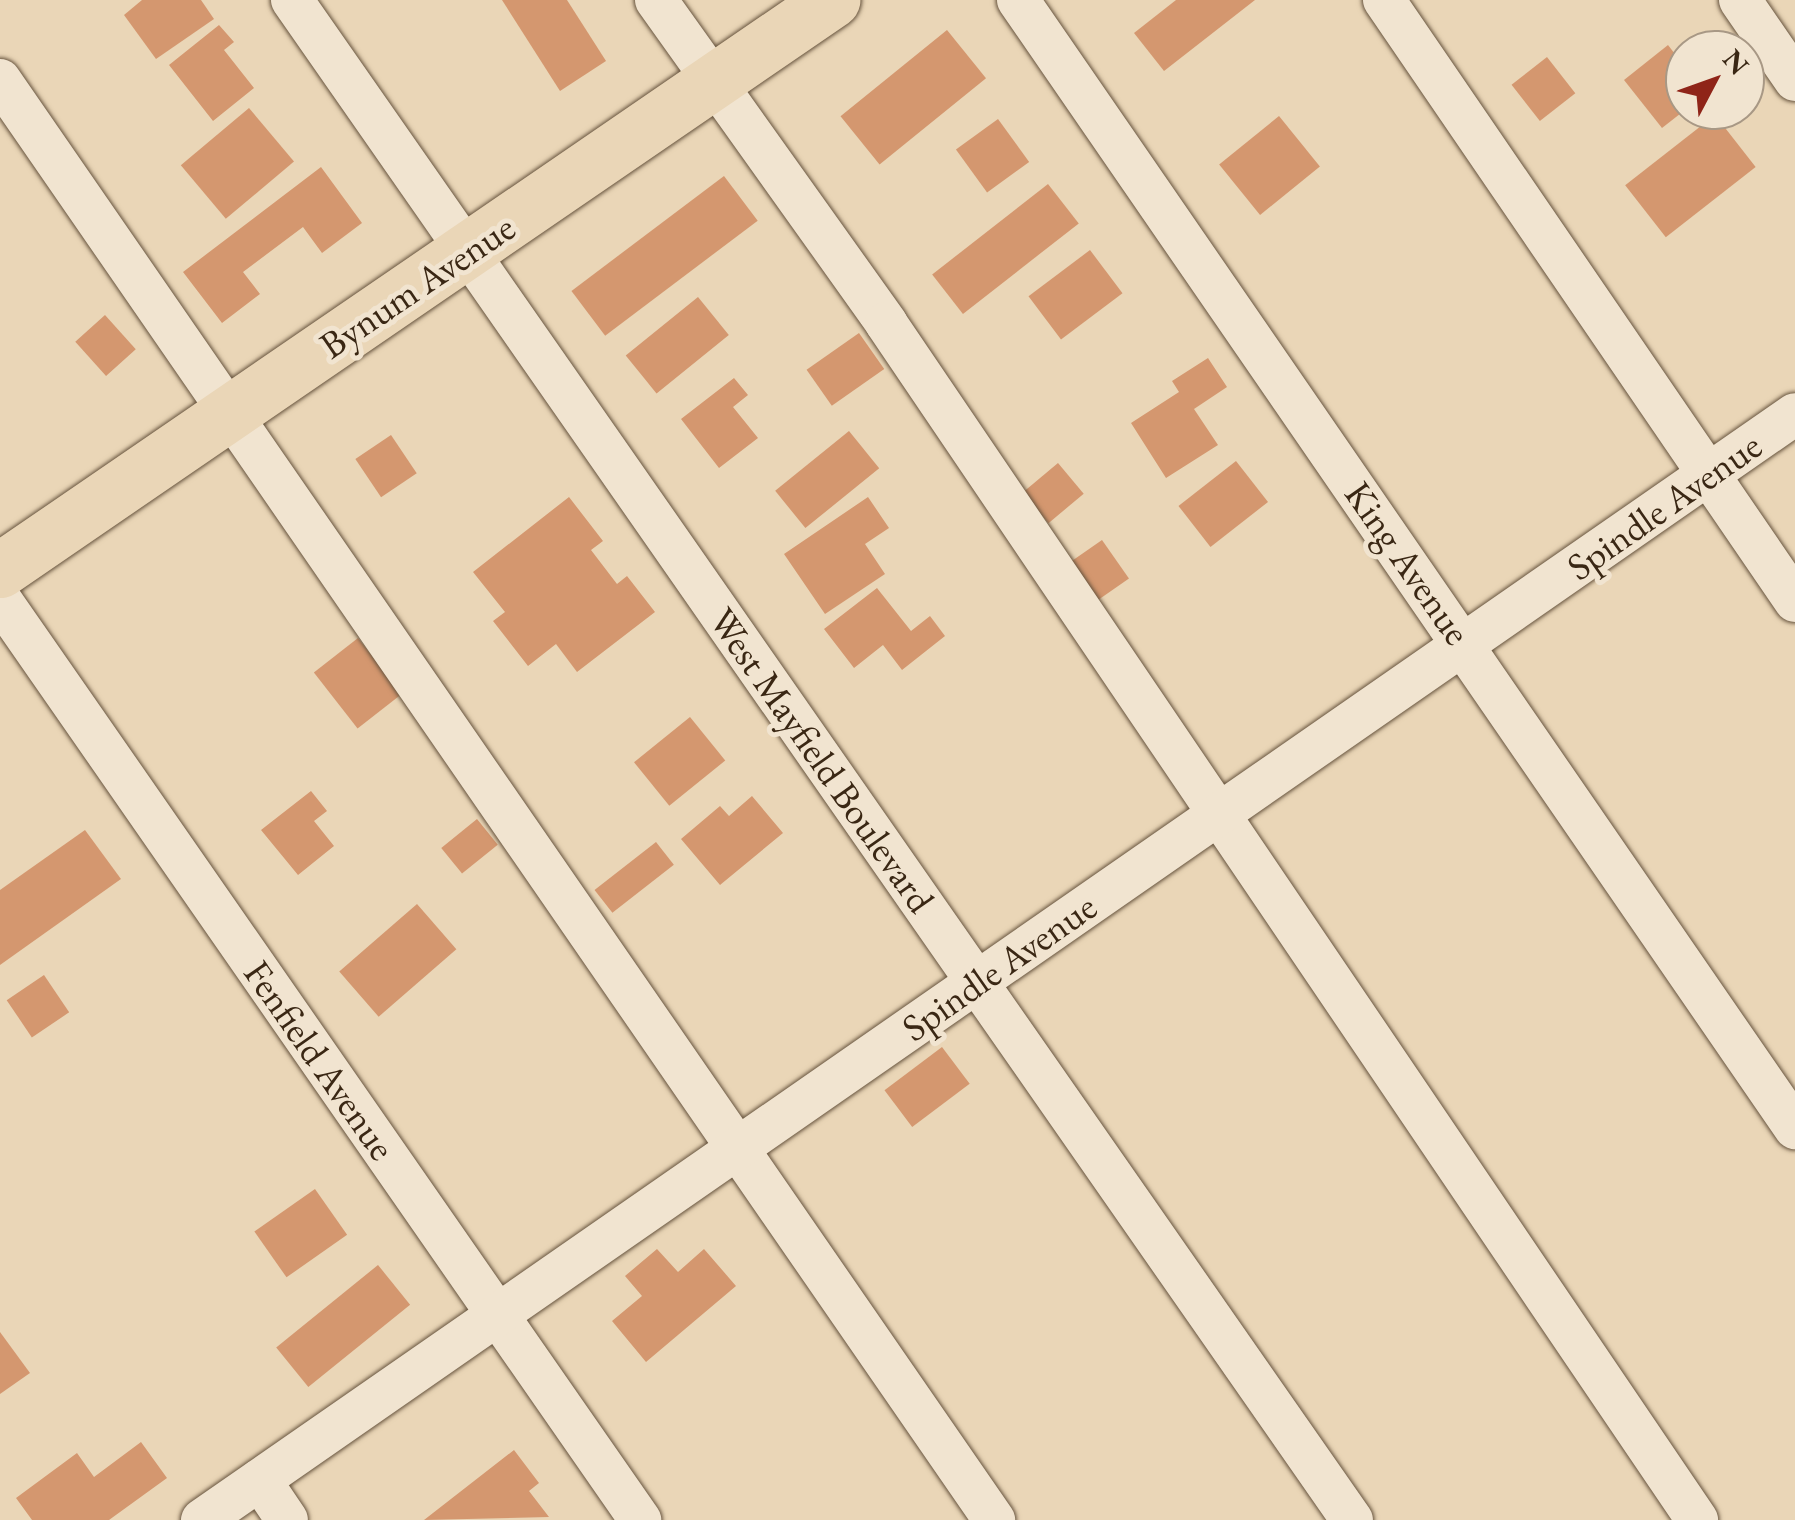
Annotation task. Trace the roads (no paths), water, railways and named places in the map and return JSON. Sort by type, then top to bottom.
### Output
[{"type":"main road","name":"Bynum Avenue","points":[[0,570],[832,0]]},
{"type":"street","name":"West Mayfield Boulevard","points":[[292,0],[1352,1520]]},
{"type":"street","points":[[656,0],[1221,814],[1697,1520]]},
{"type":"street","name":"King Avenue","points":[[1018,0],[1795,1128]]},
{"type":"street","points":[[1384,0],[1795,601]]},
{"type":"street","points":[[1740,0],[1795,80]]},
{"type":"street","points":[[0,80],[994,1520]]},
{"type":"street","name":"Spindle Avenue","points":[[202,1520],[1795,414]]},
{"type":"street","name":"Fenfield Avenue","points":[[0,599],[640,1520]]},
{"type":"street","points":[[260,1480],[287,1520]]}]
